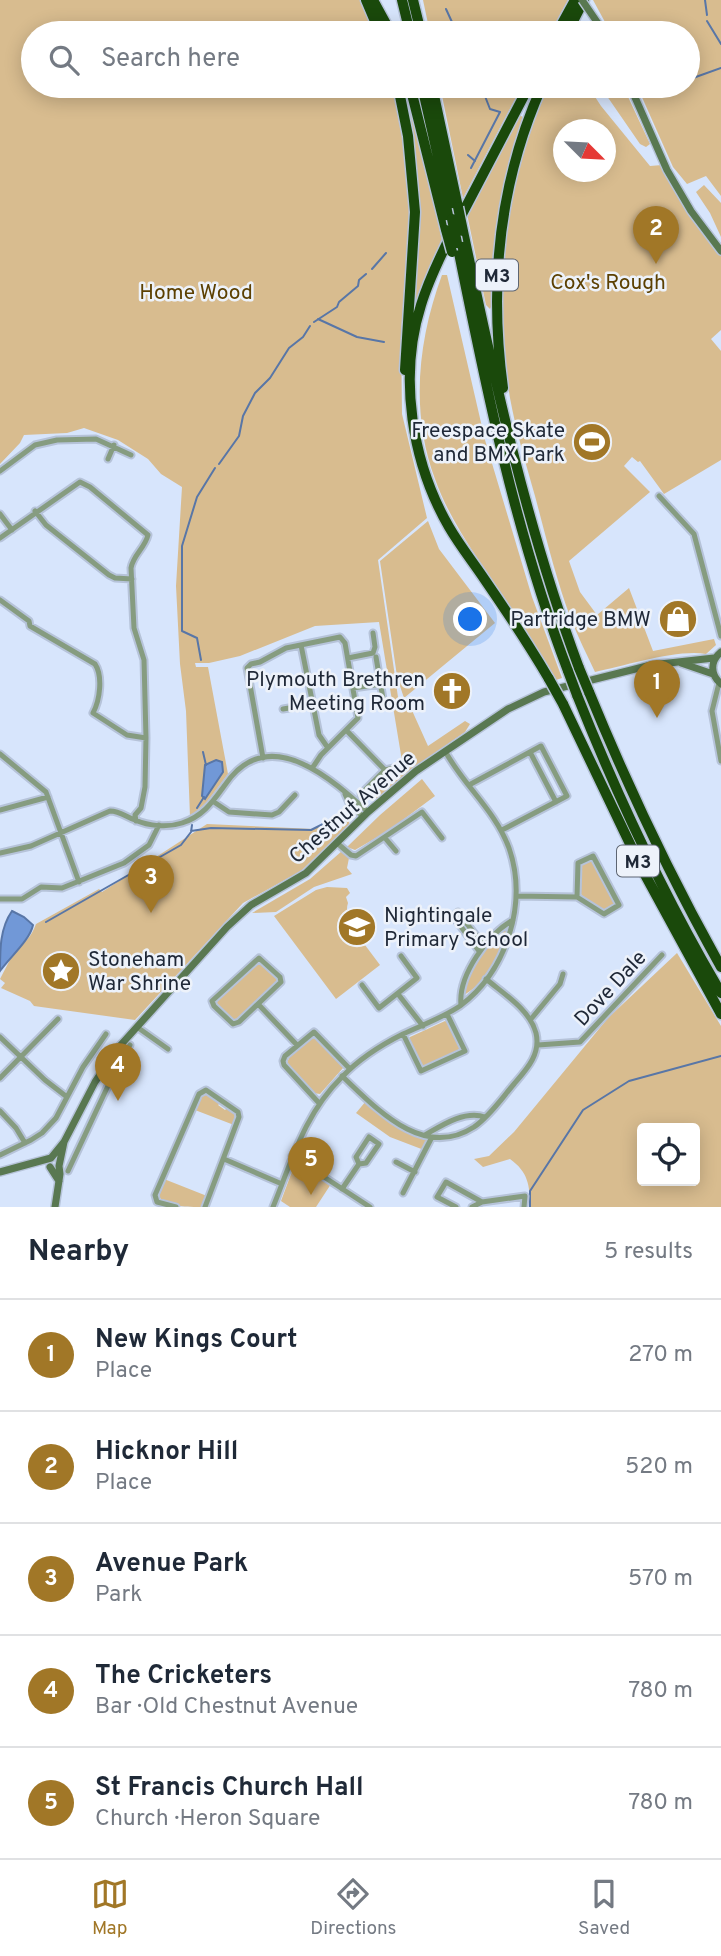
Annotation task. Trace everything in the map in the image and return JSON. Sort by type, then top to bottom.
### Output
[{"type":"highway","points":[[366,0],[375,21]]},
{"type":"highway","points":[[373,0],[384,21]]},
{"type":"highway","points":[[402,0],[407,21]]},
{"type":"highway","points":[[415,0],[419,21]]},
{"type":"highway","points":[[564,21],[575,0]]},
{"type":"highway","points":[[573,21],[583,0]]},
{"type":"highway","name":"M3","points":[[400,98],[410,149],[415,212],[405,357],[407,398],[412,411]]},
{"type":"highway","name":"M3","points":[[413,98],[446,230],[454,247],[467,293],[510,491],[568,671],[600,753],[649,860],[721,993]]},
{"type":"highway","name":"M3","points":[[425,98],[452,219],[454,247]]},
{"type":"highway","name":"M3","points":[[435,98],[490,359],[517,468],[579,668],[644,822],[672,880],[721,967]]},
{"type":"highway","name":"M3","points":[[523,98],[442,254],[426,291],[416,324],[411,361],[412,411],[421,462],[442,515],[563,704],[643,871],[721,1014]]},
{"type":"highway","name":"M3","points":[[517,468],[497,343],[495,299],[499,245],[510,177],[537,98]]},
{"type":"street","points":[[583,0],[596,21]]},
{"type":"street","points":[[635,98],[672,178],[691,211],[721,251]]},
{"type":"street","points":[[0,471],[35,445],[45,441],[91,438],[131,454]]},
{"type":"street","points":[[108,459],[114,445]]},
{"type":"street","points":[[0,538],[78,482],[90,487],[148,535],[146,543],[133,561],[132,579],[134,628],[144,660],[146,738],[145,787],[136,821]]},
{"type":"street","points":[[659,496],[694,534],[721,636]]},
{"type":"street","points":[[35,512],[46,525],[109,575],[132,579]]},
{"type":"street","points":[[0,514],[12,530]]},
{"type":"street","points":[[0,600],[39,631],[96,664],[99,670],[98,703],[93,713],[127,735],[146,738]]},
{"type":"street","points":[[348,658],[373,653],[373,633]]},
{"type":"street","points":[[263,758],[247,668],[282,650],[342,637],[358,716],[356,722],[328,748],[313,767]]},
{"type":"street","points":[[301,645],[319,736],[328,748]]},
{"type":"street","points":[[721,652],[714,659],[713,674],[720,683],[719,696],[712,711],[721,758]]},
{"type":"street","points":[[376,657],[384,705]]},
{"type":"street","name":"Chestnut Avenue","points":[[53,1163],[91,1090],[118,1048],[240,913],[306,873],[405,779],[508,709],[544,692],[636,668],[714,659]]},
{"type":"street","name":"Chestnut Avenue","points":[[679,662],[713,674]]},
{"type":"street","points":[[354,688],[381,684]]},
{"type":"street","points":[[283,709],[313,704]]},
{"type":"street","points":[[347,731],[385,770]]},
{"type":"street","points":[[469,785],[541,746],[543,748],[567,796],[502,830]]},
{"type":"street","points":[[273,1207],[292,1156],[319,1103],[342,1076],[372,1052],[461,1005],[486,979],[504,951],[513,920],[516,896],[514,869],[502,830],[445,751]]},
{"type":"street","points":[[530,752],[556,802]]},
{"type":"street","points":[[0,754],[43,789],[48,797],[79,882]]},
{"type":"street","points":[[0,853],[30,846],[110,811],[119,812],[136,821],[176,825],[194,818],[214,802],[238,770],[263,758],[289,758],[313,767],[365,815]]},
{"type":"street","points":[[361,794],[385,770],[394,768]]},
{"type":"street","points":[[214,802],[229,811],[276,814],[295,795]]},
{"type":"street","points":[[0,810],[48,797]]},
{"type":"street","points":[[266,814],[267,806]]},
{"type":"street","points":[[337,843],[356,856],[422,812],[442,838]]},
{"type":"street","points":[[0,899],[22,899],[41,887],[62,888],[133,859],[149,845],[159,825]]},
{"type":"street","points":[[385,838],[396,851]]},
{"type":"street","points":[[516,896],[577,897],[604,914],[620,905],[593,856],[578,864],[577,897]]},
{"type":"street","points":[[458,912],[481,949],[453,916],[458,912]]},
{"type":"street","points":[[461,1005],[467,977],[481,949],[513,920]]},
{"type":"street","name":"Dove Dale","points":[[538,1045],[580,1042],[662,955]]},
{"type":"street","points":[[362,985],[379,1008],[417,978],[401,956]]},
{"type":"street","points":[[259,958],[281,980],[258,1004],[234,1024],[212,1001],[259,958]]},
{"type":"street","points":[[531,1019],[560,984],[563,974]]},
{"type":"street","points":[[342,1076],[399,1126],[432,1138],[466,1131],[485,1117],[531,1063],[538,1045],[531,1019],[486,979]]},
{"type":"street","points":[[398,993],[423,1026]]},
{"type":"street","points":[[258,1004],[297,1045]]},
{"type":"street","points":[[403,1034],[421,1071],[464,1051],[447,1014]]},
{"type":"street","points":[[0,1078],[58,1019]]},
{"type":"street","points":[[44,1020],[51,1026]]},
{"type":"street","points":[[137,1027],[169,1049]]},
{"type":"street","points":[[319,1103],[283,1062],[285,1056],[309,1034],[315,1032],[350,1069]]},
{"type":"street","points":[[0,1155],[42,1133],[56,1118],[106,1034]]},
{"type":"street","points":[[0,1037],[67,1097]]},
{"type":"street","points":[[102,1040],[108,1044]]},
{"type":"street","points":[[68,1171],[122,1056],[130,1045]]},
{"type":"street","points":[[91,1090],[103,1097]]},
{"type":"street","points":[[176,1207],[158,1203],[155,1197],[199,1094],[208,1091],[238,1112],[239,1117],[205,1207]]},
{"type":"street","points":[[0,1111],[16,1128],[25,1143]]},
{"type":"street","points":[[425,1135],[461,1118],[473,1115],[485,1117]]},
{"type":"street","points":[[342,1189],[359,1164],[366,1163],[379,1144],[369,1137],[356,1157],[359,1164]]},
{"type":"street","points":[[403,1193],[432,1138]]},
{"type":"street","points":[[292,1156],[370,1207]]},
{"type":"street","points":[[224,1160],[282,1184]]},
{"type":"street","points":[[396,1162],[415,1172]]},
{"type":"street","points":[[0,1172],[34,1164],[53,1163],[59,1182],[55,1207]]},
{"type":"street","points":[[456,1207],[437,1197],[446,1182],[482,1202]]},
{"type":"street","points":[[472,1207],[482,1202],[525,1196],[524,1207]]},
{"type":"green space","name":"Home Wood","points":[[0,0],[360,0],[369,21],[21,21],[21,98],[396,98],[406,148],[410,222],[401,333],[402,414],[427,518],[378,560],[399,704],[410,706],[428,746],[465,721],[470,724],[465,732],[412,769],[377,798],[366,799],[403,767],[379,622],[315,626],[240,656],[209,663],[195,663],[196,667],[208,667],[228,774],[207,802],[190,817],[186,711],[180,664],[176,586],[182,487],[161,474],[148,459],[118,440],[84,428],[67,433],[24,435],[0,464]]},
{"type":"green space","points":[[423,0],[568,0],[557,21],[427,21]]},
{"type":"green space","points":[[593,0],[721,0],[721,196],[706,176],[687,184],[673,167],[642,98],[700,98],[700,21],[604,21]]},
{"type":"green space","points":[[404,98],[410,98],[442,240],[411,322],[417,262],[418,204]]},
{"type":"green space","points":[[442,98],[516,98],[463,198]]},
{"type":"green space","name":"Cox's Rough","points":[[543,98],[596,98],[612,119],[553,119],[553,182],[616,182],[616,124],[650,166],[662,165],[700,228],[721,255],[721,330],[711,339],[721,351],[721,460],[664,494],[640,461],[632,457],[624,466],[650,492],[569,561],[580,592],[597,615],[629,588],[653,651],[714,639],[716,645],[706,654],[666,656],[595,672],[574,626],[552,558],[510,398],[502,318],[506,239],[521,161]]},
{"type":"green space","points":[[608,98],[629,98],[650,144],[646,147],[640,144]]},
{"type":"green space","points":[[519,115],[523,117],[500,211],[490,309],[486,305],[467,214]]},
{"type":"green space","points":[[704,185],[721,203],[721,237],[696,192]]},
{"type":"green space","points":[[442,275],[447,275],[485,440],[532,597],[562,678],[556,680],[458,527],[442,496],[427,454],[422,428],[420,376],[427,325]]},
{"type":"green space","points":[[428,521],[439,549],[495,623],[404,698],[400,686],[401,677],[397,676],[380,561]]},
{"type":"green space","points":[[422,779],[435,796],[388,831],[355,850],[347,847],[380,815]]},
{"type":"green space","points":[[350,811],[349,825],[301,871],[243,903],[135,1020],[34,1006],[30,1001],[1,988],[5,983],[0,979],[9,962],[36,924],[99,889],[102,892],[207,824],[314,829]]},
{"type":"green space","points":[[342,851],[349,858],[347,868],[352,874],[314,887],[276,912],[252,913],[310,879]]},
{"type":"green space","points":[[594,859],[617,904],[605,912],[583,897],[579,888],[581,863]]},
{"type":"green space","points":[[327,887],[347,888],[350,893],[346,897],[349,919],[380,965],[336,999],[274,916],[316,890]]},
{"type":"green space","points":[[504,929],[507,932],[491,968],[472,990],[464,995],[468,977],[477,959]]},
{"type":"green space","points":[[677,953],[721,1026],[721,1207],[530,1207],[527,1180],[516,1164],[510,1159],[483,1167],[474,1159],[489,1156],[514,1132],[608,1018]]},
{"type":"green space","points":[[260,961],[278,981],[238,1020],[232,1020],[216,1001]]},
{"type":"green space","points":[[445,1021],[449,1023],[460,1047],[457,1052],[425,1066],[421,1064],[410,1037]]},
{"type":"green space","points":[[314,1035],[343,1068],[320,1094],[313,1093],[287,1063],[291,1053]]},
{"type":"green space","points":[[206,1094],[221,1102],[218,1105],[225,1110],[228,1107],[235,1113],[234,1125],[195,1110],[200,1098]]},
{"type":"green space","points":[[366,1101],[396,1126],[429,1141],[424,1150],[390,1137],[356,1113]]},
{"type":"green space","points":[[300,1163],[331,1184],[316,1207],[290,1207],[281,1201],[294,1166]]},
{"type":"green space","points":[[164,1179],[207,1196],[202,1207],[179,1206],[163,1200],[159,1197]]},
{"type":"water","points":[[216,760],[222,762],[223,772],[205,799],[202,796],[205,765]]},
{"type":"water","points":[[12,911],[33,925],[24,942],[0,971],[3,932]]},
{"type":"waterway","points":[[705,0],[707,15]]},
{"type":"waterway","points":[[446,9],[452,21]]},
{"type":"waterway","points":[[707,21],[721,44]]},
{"type":"waterway","points":[[700,76],[721,68]]},
{"type":"waterway","points":[[471,168],[500,112],[490,109],[486,98]]},
{"type":"waterway","points":[[468,155],[475,161]]},
{"type":"waterway","points":[[372,269],[386,253]]},
{"type":"waterway","points":[[314,322],[337,307],[366,274]]},
{"type":"waterway","points":[[318,319],[357,337],[384,342]]},
{"type":"waterway","points":[[219,464],[239,436],[243,416],[255,393],[270,378],[289,348],[303,337],[310,326]]},
{"type":"waterway","points":[[201,660],[197,638],[182,631],[182,546],[197,497],[215,468]]},
{"type":"waterway","points":[[203,752],[206,765]]},
{"type":"waterway","points":[[197,808],[204,797]]},
{"type":"waterway","points":[[191,831],[211,828],[311,830],[343,814]]},
{"type":"waterway","points":[[46,922],[181,845],[191,832],[192,825]]},
{"type":"waterway","points":[[530,1207],[530,1191],[583,1110],[629,1081],[721,1056]]},
{"type":"place","name":"Hicknor Hill","points":[[656,264]]},
{"type":"place","name":"Freespace Skate and BMX Park","points":[[592,442]]},
{"type":"place","name":"Partridge BMW","points":[[678,619]]},
{"type":"place","name":"Plymouth Brethren Meeting Room","points":[[452,691]]},
{"type":"place","name":"New Kings Court","points":[[657,718]]},
{"type":"place","name":"Avenue Park","points":[[151,913]]},
{"type":"place","name":"Nightingale Primary School","points":[[357,927]]},
{"type":"place","name":"Stoneham War Shrine","points":[[61,971]]},
{"type":"place","name":"The Cricketers","points":[[118,1101]]},
{"type":"place","name":"St Francis Church Hall","points":[[311,1195]]}]
